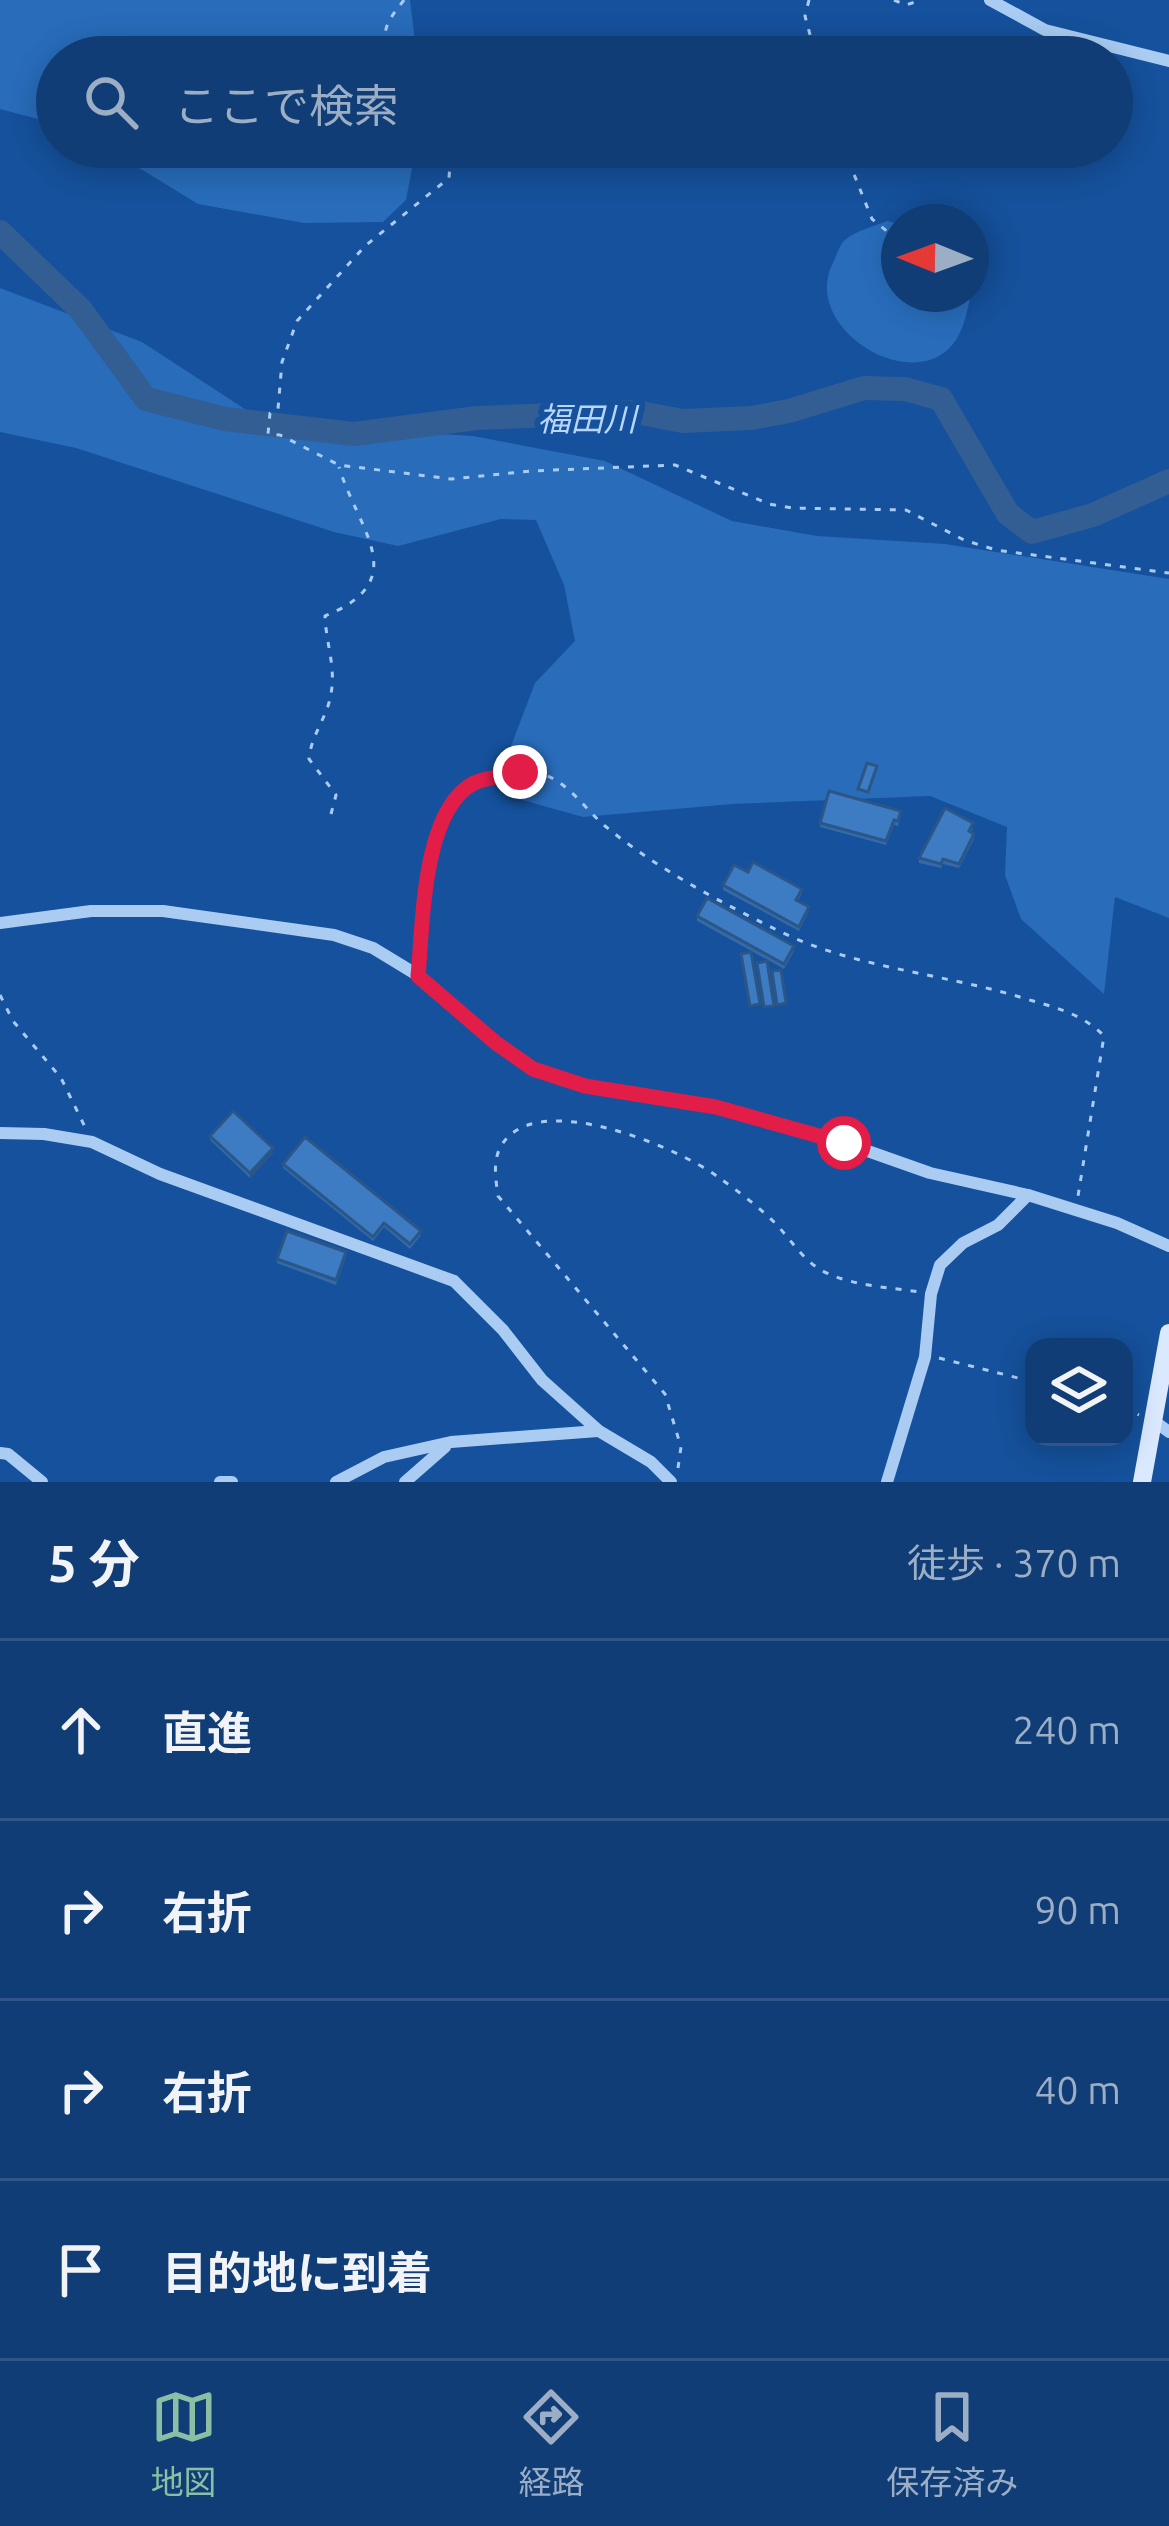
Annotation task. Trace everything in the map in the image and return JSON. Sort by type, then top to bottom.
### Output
[{"type":"street","points":[[990,0],[1045,30],[1069,36]]},
{"type":"street","points":[[1133,52],[1169,61]]},
{"type":"street","points":[[0,923],[91,911],[163,911],[334,934],[373,948],[418,976],[533,1069],[585,1086],[716,1107],[930,1173],[1117,1223],[1169,1246]]},
{"type":"street","points":[[0,1132],[92,1142],[160,1174],[454,1281],[503,1330],[542,1380],[599,1431],[651,1462],[673,1482]]},
{"type":"street","points":[[887,1482],[925,1358],[931,1294],[940,1265],[963,1243],[998,1225],[1028,1196]]},
{"type":"street","points":[[1142,1482],[1161,1427],[1169,1333]]},
{"type":"street","points":[[336,1482],[384,1457],[451,1442],[599,1431]]},
{"type":"street","points":[[406,1482],[451,1442]]},
{"type":"street","points":[[0,1453],[8,1454],[42,1482]]},
{"type":"street","points":[[220,1482],[232,1482]]},
{"type":"path","points":[[384,36],[386,24],[404,0]]},
{"type":"path","points":[[809,0],[805,16],[810,36]]},
{"type":"path","points":[[894,0],[906,5],[921,0]]},
{"type":"path","points":[[449,168],[448,178],[365,246],[297,321],[268,434],[339,465],[451,479],[675,465],[769,504],[906,510],[996,550],[1169,573]]},
{"type":"path","points":[[851,168],[872,219],[881,226]]},
{"type":"path","points":[[331,814],[336,795],[309,759],[311,742],[331,695],[334,657],[325,616],[364,596],[376,561],[339,465]]},
{"type":"path","points":[[418,976],[428,876],[447,806],[474,783],[537,772],[561,782],[605,827],[720,902],[813,949],[991,988],[1089,1020],[1104,1036],[1075,1211]]},
{"type":"path","points":[[0,995],[13,1022],[61,1078],[92,1142]]},
{"type":"path","points":[[673,1482],[681,1447],[665,1394],[498,1196],[499,1149],[516,1129],[541,1120],[623,1132],[714,1173],[777,1224],[798,1252],[829,1274],[931,1294]]},
{"type":"path","points":[[925,1358],[953,1359],[1025,1379]]},
{"type":"shaded area","points":[[0,0],[410,0],[414,36],[36,36],[36,118],[0,109]]},
{"type":"shaded area","points":[[139,168],[412,168],[406,200],[383,222],[304,223],[198,204]]},
{"type":"shaded area","points":[[881,223],[881,312],[966,312],[956,340],[945,352],[926,361],[904,362],[881,356],[843,328],[831,309],[827,287],[841,245]]},
{"type":"shaded area","points":[[0,288],[142,342],[251,413],[341,428],[473,436],[605,461],[732,521],[817,536],[945,544],[1169,579],[1169,918],[1115,897],[1104,994],[1021,919],[1005,875],[1007,827],[930,796],[733,804],[583,817],[515,798],[503,767],[535,683],[575,641],[564,585],[536,520],[501,519],[398,546],[334,532],[76,448],[0,432]]},
{"type":"building","points":[[867,763],[877,766],[868,792],[858,789]]},
{"type":"building","points":[[829,791],[901,811],[886,841],[820,823]]},
{"type":"building","points":[[945,808],[973,823],[969,831],[974,834],[959,864],[919,858]]},
{"type":"building","points":[[753,862],[802,889],[796,900],[809,907],[799,927],[723,885],[734,865],[748,872]]},
{"type":"building","points":[[707,898],[794,946],[784,964],[697,916]]},
{"type":"building","points":[[751,952],[760,1004],[750,1006],[741,954]]},
{"type":"building","points":[[767,961],[774,1006],[764,1007],[757,963]]},
{"type":"building","points":[[781,970],[786,1003],[777,1005],[772,971]]},
{"type":"building","points":[[233,1111],[273,1148],[250,1173],[210,1136]]},
{"type":"building","points":[[305,1137],[421,1231],[410,1244],[384,1223],[373,1237],[283,1164]]},
{"type":"building","points":[[287,1231],[346,1252],[336,1280],[277,1259]]},
{"type":"waterway","name":"福田川","points":[[0,232],[81,310],[146,399],[225,419],[354,434],[477,418],[635,412],[683,421],[751,418],[864,388],[905,389],[941,399],[1008,514],[1032,532],[1093,515],[1169,481]]},
{"type":"route","points":[[520,772],[474,783],[447,806],[428,876],[418,976],[533,1069],[585,1086],[716,1107],[844,1143]]}]
